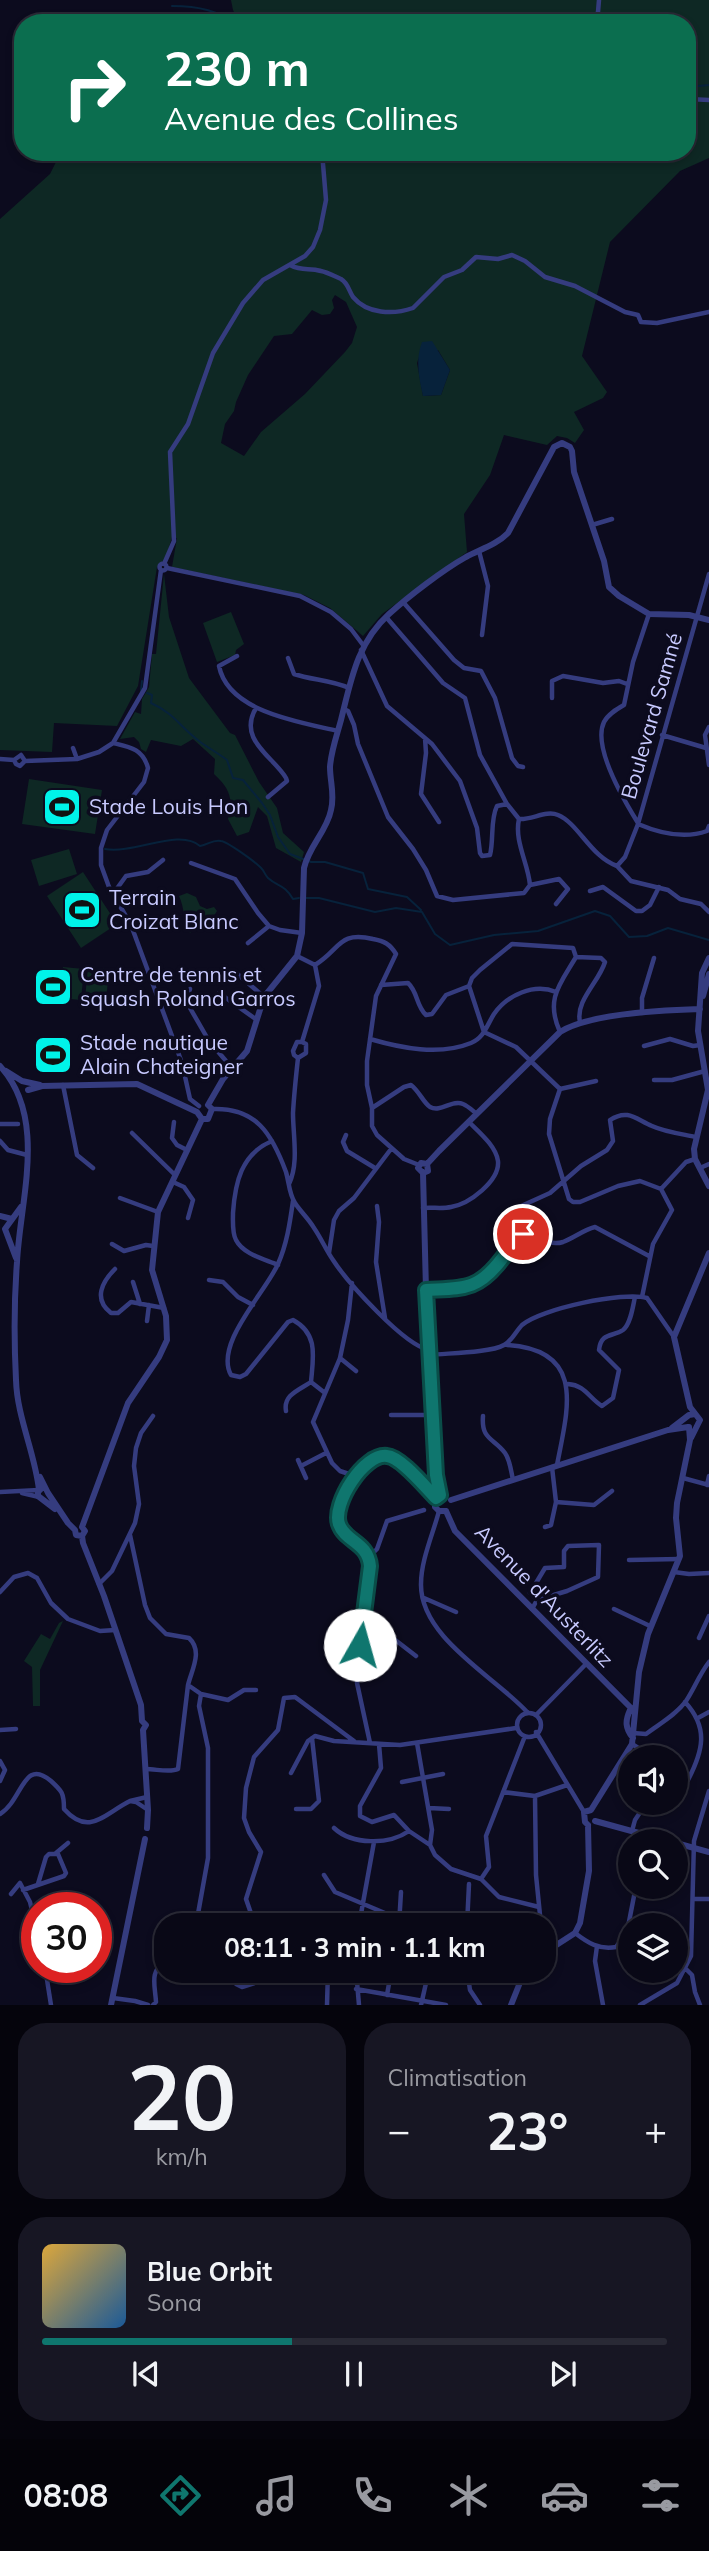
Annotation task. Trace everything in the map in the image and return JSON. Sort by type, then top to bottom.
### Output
[{"type":"street","points":[[0,759],[14,760],[21,755],[26,761],[77,759],[99,752],[113,743],[145,688],[164,567],[172,547],[174,532],[170,452],[188,424],[213,353],[243,303],[263,280],[309,252],[320,230],[326,200],[323,161]]},
{"type":"street","points":[[290,265],[304,271],[324,271],[342,280],[363,306],[375,311],[413,308],[443,277],[462,270],[477,257],[503,258],[512,255],[525,261],[545,277],[575,286],[625,312],[639,316],[642,322],[657,323],[709,312]]},
{"type":"street","points":[[202,1119],[210,1118],[210,1107],[232,1068],[247,1051],[264,997],[297,956],[302,933],[304,867],[306,858],[330,815],[333,795],[330,765],[362,647],[386,617],[403,602],[465,558],[499,541],[508,533],[551,451],[558,443],[566,444],[572,451],[574,472],[604,561],[609,587],[618,596],[649,614],[709,620]]},
{"type":"street","points":[[592,525],[612,519]]},
{"type":"street","points":[[479,551],[488,586],[482,635]]},
{"type":"street","points":[[164,567],[300,596],[331,612],[351,629],[362,647],[387,706],[425,737],[460,781],[477,828],[482,856],[490,855],[492,848],[494,812],[497,806],[507,804]]},
{"type":"street","name":"Boulevard Samné","points":[[617,866],[625,857],[638,824],[709,574]]},
{"type":"street","points":[[403,602],[454,660],[464,668],[481,671],[495,698],[512,758],[518,766],[523,767]]},
{"type":"street","points":[[649,614],[627,684],[625,705],[606,718],[601,731],[610,772],[638,824],[665,833],[700,834],[707,831],[709,826]]},
{"type":"street","points":[[344,709],[348,711],[358,744],[388,817],[426,870],[437,897],[453,900],[524,893],[530,884],[517,833],[519,819],[507,804],[480,755],[465,698],[443,683],[386,617]]},
{"type":"street","points":[[237,656],[219,666],[219,670],[239,696],[270,715],[338,731]]},
{"type":"street","points":[[288,659],[294,674],[349,688]]},
{"type":"street","points":[[552,698],[552,681],[563,676],[627,684]]},
{"type":"street","points":[[256,708],[251,720],[255,739],[287,780],[268,797]]},
{"type":"street","points":[[709,727],[705,735],[709,765]]},
{"type":"street","points":[[662,736],[706,748]]},
{"type":"street","points":[[425,737],[426,753],[421,794],[439,822]]},
{"type":"street","points":[[79,1528],[128,1404],[164,1348],[168,1324],[152,1270],[158,1212],[202,1119],[190,1099],[182,1063],[131,925],[109,887],[101,865],[102,844],[116,817],[144,782],[148,768],[139,752],[132,747],[113,743]]},
{"type":"street","points":[[73,748],[77,759]]},
{"type":"street","points":[[519,819],[536,818],[550,813],[560,815],[599,856],[617,866],[631,881],[668,890],[680,899],[701,904],[709,912]]},
{"type":"street","points":[[113,894],[131,874],[145,873],[163,860]]},
{"type":"street","points":[[191,863],[235,878],[269,926],[302,933]]},
{"type":"street","points":[[530,884],[559,878],[568,889],[556,904]]},
{"type":"street","points":[[109,887],[120,884]]},
{"type":"street","points":[[590,891],[603,887],[636,911],[642,911],[650,905],[659,887]]},
{"type":"street","points":[[248,943],[269,926]]},
{"type":"street","points":[[315,965],[348,936],[385,942],[396,954],[376,996],[367,1085],[372,1108],[372,1126],[377,1135],[404,1159],[419,1165],[427,1164],[560,1032],[580,1022],[701,1005]]},
{"type":"street","points":[[560,1032],[553,1014],[553,1002],[576,957],[573,948],[512,944],[472,978],[469,986],[484,1032],[516,1047],[561,1089]]},
{"type":"street","points":[[297,956],[315,965]]},
{"type":"street","points":[[576,957],[601,958],[605,962],[579,1009],[580,1022]]},
{"type":"street","points":[[642,1014],[642,998],[654,958]]},
{"type":"street","points":[[709,958],[702,973],[698,1031],[708,1090],[696,1137],[695,1159],[709,1186]]},
{"type":"street","points":[[302,1042],[319,986],[315,965]]},
{"type":"street","points":[[234,971],[264,997]]},
{"type":"street","points":[[701,1005],[709,974]]},
{"type":"street","points":[[380,986],[408,983],[426,1015],[432,1014],[446,995],[469,986]]},
{"type":"street","points":[[370,1039],[416,1050],[455,1048],[473,1043],[482,1037],[502,1004],[525,991],[541,988],[556,992]]},
{"type":"street","points":[[190,989],[187,1001],[209,1041],[232,1068]]},
{"type":"street","points":[[219,993],[257,1021]]},
{"type":"street","points":[[644,1046],[670,1039],[694,1046],[700,1045]]},
{"type":"street","points":[[302,1042],[306,1044],[306,1053],[298,1058],[294,1055],[293,1046],[302,1042]]},
{"type":"street","points":[[289,1184],[293,1164],[293,1113],[298,1058]]},
{"type":"street","points":[[2,1068],[24,1082],[42,1086],[137,1084],[198,1109],[210,1107],[251,1115],[272,1141],[293,1201],[287,1238],[278,1265],[229,1348],[226,1361],[234,1377],[240,1377],[255,1365],[288,1322],[293,1320],[311,1337],[314,1345],[311,1382]]},
{"type":"street","points":[[2,1068],[24,1108],[28,1133],[21,1235],[16,1260],[16,1381],[42,1493],[60,1512],[85,1531],[82,1536],[141,1706],[142,1721],[146,1725],[143,1730],[148,1797],[147,1828],[152,1835],[145,1839],[112,2002],[135,2000],[150,2005],[156,2002],[154,1974]]},
{"type":"street","points":[[654,1080],[672,1080],[705,1071]]},
{"type":"street","points":[[561,1089],[596,1081]]},
{"type":"street","points":[[16,1090],[17,1083],[24,1082]]},
{"type":"street","points":[[24,1082],[27,1092],[24,1108]]},
{"type":"street","points":[[63,1085],[78,1155],[93,1168]]},
{"type":"street","points":[[16,1090],[27,1092],[42,1086]]},
{"type":"street","points":[[372,1108],[404,1087],[411,1086],[428,1106],[435,1109],[458,1102],[477,1114]]},
{"type":"street","points":[[561,1089],[550,1119],[548,1134],[569,1199],[580,1202],[618,1186],[640,1181],[661,1189],[672,1210],[649,1256],[642,1297]]},
{"type":"street","points":[[181,1104],[190,1099]]},
{"type":"street","points":[[649,1256],[595,1227],[561,1243],[523,1234],[516,1224],[515,1215],[519,1207],[550,1193],[611,1145],[613,1141],[609,1125],[614,1117],[636,1116],[652,1126],[696,1137]]},
{"type":"street","points":[[174,1122],[172,1138],[177,1145],[187,1150]]},
{"type":"street","points":[[423,1208],[452,1207],[487,1186],[496,1174],[498,1159],[490,1144],[469,1122]]},
{"type":"street","points":[[0,1124],[18,1124]]},
{"type":"street","points":[[132,1133],[193,1200],[188,1218]]},
{"type":"street","points":[[346,1135],[343,1142],[347,1152],[375,1168]]},
{"type":"street","points":[[0,1141],[8,1150],[27,1155]]},
{"type":"street","points":[[272,1141],[253,1153],[238,1176],[232,1223],[236,1240],[246,1251],[278,1265]]},
{"type":"street","points":[[329,1254],[334,1220],[339,1210],[354,1198],[391,1149]]},
{"type":"street","points":[[0,1154],[8,1150]]},
{"type":"street","points":[[661,1189],[686,1162],[695,1159]]},
{"type":"street","points":[[423,1173],[428,1171],[427,1164]]},
{"type":"street","points":[[700,1168],[709,1164]]},
{"type":"street","points":[[419,1165],[419,1171],[423,1173],[426,1290],[438,1496],[434,1504],[442,1511]]},
{"type":"street","points":[[120,1198],[158,1212]]},
{"type":"street","points":[[293,1201],[352,1283],[385,1319],[413,1344],[429,1352],[506,1345],[525,1346],[547,1354],[559,1367],[568,1384],[567,1405],[555,1465],[556,1502],[551,1525],[545,1527]]},
{"type":"street","points":[[5,1229],[23,1205]]},
{"type":"street","points":[[377,1206],[379,1222],[376,1262],[385,1319]]},
{"type":"street","points":[[16,1260],[0,1217],[12,1218],[22,1224]]},
{"type":"street","points":[[426,1290],[475,1285],[488,1277],[523,1234]]},
{"type":"street","points":[[9,1237],[21,1235]]},
{"type":"street","points":[[112,1244],[124,1251],[146,1245],[153,1246]]},
{"type":"street","points":[[674,1338],[709,1253]]},
{"type":"street","points":[[115,1269],[103,1281],[102,1300],[106,1310],[118,1313],[131,1302],[164,1308]]},
{"type":"street","points":[[701,1273],[709,1277]]},
{"type":"street","points":[[208,1280],[223,1282],[238,1297],[253,1305]]},
{"type":"street","points":[[133,1282],[140,1304]]},
{"type":"street","points":[[352,1283],[340,1358],[313,1422],[326,1453],[336,1467],[355,1476]]},
{"type":"street","points":[[506,1345],[523,1325],[538,1316],[612,1297],[647,1298],[674,1338],[690,1407],[697,1416]]},
{"type":"street","points":[[568,1384],[576,1384],[602,1406],[613,1398],[618,1370],[599,1350],[600,1342],[604,1337],[623,1330],[628,1324],[635,1297]]},
{"type":"street","points":[[147,1321],[149,1305]]},
{"type":"street","points":[[340,1358],[356,1371]]},
{"type":"street","points":[[311,1382],[325,1393]]},
{"type":"street","points":[[286,1411],[289,1396],[311,1382]]},
{"type":"street","points":[[391,1415],[433,1415]]},
{"type":"street","points":[[99,1584],[112,1570],[130,1535],[138,1512],[134,1466],[136,1448],[141,1433],[153,1416]]},
{"type":"street","points":[[483,1416],[482,1426],[487,1437],[504,1451],[513,1479]]},
{"type":"street","points":[[675,1572],[681,1551],[677,1510],[697,1416]]},
{"type":"street","points":[[693,1427],[697,1416]]},
{"type":"street","points":[[451,1500],[670,1429],[697,1416]]},
{"type":"street","points":[[670,1429],[693,1427]]},
{"type":"street","points":[[306,1478],[300,1463],[326,1453]]},
{"type":"street","points":[[369,1557],[339,1524],[342,1504],[355,1476],[372,1460],[384,1455],[391,1457],[438,1496],[446,1495],[451,1500],[451,1506],[442,1511],[423,1572],[421,1585],[430,1619],[453,1645],[528,1713],[537,1714]]},
{"type":"street","points":[[682,1478],[708,1485],[709,1476]]},
{"type":"street","points":[[556,1502],[594,1505],[612,1491]]},
{"type":"street","points":[[0,1492],[42,1493]]},
{"type":"street","points":[[370,1743],[357,1683],[369,1557],[377,1549],[387,1521],[424,1510]]},
{"type":"street","points":[[640,1745],[626,1729],[626,1719],[634,1710],[639,1672],[650,1626],[684,1554],[677,1510]]},
{"type":"street","name":"Avenue d'Austerlitz","points":[[442,1511],[455,1531],[623,1702],[634,1710]]},
{"type":"street","points":[[130,1535],[142,1594],[150,1618],[166,1634],[189,1637],[195,1646],[196,1657],[188,1685],[178,1769],[146,1769]]},
{"type":"street","points":[[532,1609],[537,1600],[567,1591],[598,1577],[599,1545],[568,1546],[564,1551],[564,1567],[545,1568],[530,1593],[537,1600]]},
{"type":"street","points":[[629,1560],[679,1559]]},
{"type":"street","points":[[675,1572],[709,1573]]},
{"type":"street","points":[[0,1592],[14,1577],[29,1573],[37,1578],[51,1604],[68,1619],[100,1632],[115,1630]]},
{"type":"street","points":[[423,1598],[456,1612]]},
{"type":"street","points":[[614,1609],[650,1626]]},
{"type":"street","points":[[364,1611],[381,1629],[416,1656]]},
{"type":"street","points":[[699,1638],[709,1616]]},
{"type":"street","points":[[622,1829],[585,1822],[587,1811],[633,1738],[646,1734],[685,1702],[709,1662]]},
{"type":"street","points":[[537,1714],[586,1664]]},
{"type":"street","points":[[188,1685],[201,1694],[228,1700],[244,1690],[256,1690]]},
{"type":"street","points":[[197,1913],[208,1858],[208,1748],[199,1706],[201,1694]]},
{"type":"street","points":[[251,1913],[246,1899],[261,1852],[244,1818],[246,1788],[254,1757],[278,1730],[284,1698],[295,1697],[354,1741]]},
{"type":"street","points":[[685,1702],[698,1718],[703,1736],[701,1755],[688,1780]]},
{"type":"street","points":[[698,1718],[709,1712]]},
{"type":"street","points":[[516,1728],[522,1717],[528,1713]]},
{"type":"street","points":[[516,1728],[525,1736],[532,1736],[541,1724],[537,1714]]},
{"type":"street","points":[[291,1773],[312,1737],[400,1745],[516,1728]]},
{"type":"street","points":[[0,1730],[16,1729]]},
{"type":"street","points":[[536,1732],[567,1785],[587,1811]]},
{"type":"street","points":[[481,1879],[489,1867],[486,1836],[525,1736]]},
{"type":"street","points":[[296,1809],[311,1810],[319,1801],[312,1737]]},
{"type":"street","points":[[417,1743],[432,1830],[430,1845]]},
{"type":"street","points":[[379,1744],[381,1768],[358,1812],[364,1820],[372,1822],[394,1815],[409,1831],[430,1845],[451,1869],[481,1879],[499,1897],[539,1907]]},
{"type":"street","points":[[0,1761],[5,1770],[0,1781]]},
{"type":"street","points":[[0,1814],[12,1805],[28,1776],[34,1772],[40,1773],[60,1788],[64,1793],[64,1809],[81,1822],[94,1823],[130,1801],[148,1797]]},
{"type":"street","points":[[402,1782],[443,1774]]},
{"type":"street","points":[[503,1792],[535,1796],[567,1785]]},
{"type":"street","points":[[688,1963],[692,1951],[694,1848],[709,1792]]},
{"type":"street","points":[[535,1796],[540,1913]]},
{"type":"street","points":[[139,1801],[148,1810]]},
{"type":"street","points":[[428,1808],[449,1809]]},
{"type":"street","points":[[556,1945],[575,1933],[580,1923],[589,1871],[592,1823]]},
{"type":"street","points":[[334,1828],[340,1834],[374,1842],[392,1840],[409,1831]]},
{"type":"street","points":[[361,1913],[374,1842]]},
{"type":"street","points":[[38,1884],[47,1857],[68,1843]]},
{"type":"street","points":[[688,1846],[709,1852]]},
{"type":"street","points":[[23,1889],[65,1875],[56,1853]]},
{"type":"street","points":[[324,1875],[335,1892],[363,1902],[383,1913]]},
{"type":"street","points":[[11,1894],[20,1883],[25,1892]]},
{"type":"street","points":[[468,1913],[469,1884]]},
{"type":"street","points":[[400,1913],[401,1892]]},
{"type":"street","points":[[575,1933],[597,1947],[616,1947],[624,1939],[633,1899]]},
{"type":"street","points":[[693,1899],[709,1899]]},
{"type":"street","points":[[597,1947],[595,1961],[603,2005]]},
{"type":"street","points":[[688,1971],[692,1975],[700,2005]]},
{"type":"street","points":[[48,1983],[51,2005]]},
{"type":"street","points":[[236,1983],[242,1987],[255,1983]]},
{"type":"street","points":[[327,2005],[328,1983]]},
{"type":"street","points":[[356,1983],[359,2005]]},
{"type":"street","points":[[387,1995],[389,1983]]},
{"type":"street","points":[[422,2002],[426,1983]]},
{"type":"street","points":[[469,1983],[470,1990],[480,2005]]},
{"type":"street","points":[[511,2005],[520,1983]]},
{"type":"street","points":[[640,2005],[672,1988],[676,1983]]},
{"type":"street","points":[[356,1989],[446,2005]]},
{"type":"green space","points":[[231,0],[709,0],[709,158],[680,171],[610,242],[582,356],[607,392],[603,398],[574,412],[584,430],[575,443],[557,436],[547,445],[504,435],[490,475],[464,514],[467,552],[382,614],[363,636],[330,608],[304,595],[172,567],[177,538],[172,537],[166,558],[157,567],[138,686],[117,726],[54,723],[52,752],[0,750],[0,219],[50,174],[56,161],[696,161],[696,14],[235,14]],"holes":[[[335,295],[346,302],[357,327],[352,343],[345,352],[305,394],[261,432],[244,456],[221,443],[225,424],[234,411],[248,375],[274,336],[292,334],[312,310],[322,315],[330,314],[334,308],[332,300]],[[438,350],[450,370],[441,395],[423,396],[417,363],[420,354]]]},
{"type":"green space","points":[[164,574],[169,617],[189,678],[230,733],[235,735],[259,782],[277,808],[283,833],[304,852],[301,862],[276,848],[267,816],[258,807],[249,832],[237,836],[228,819],[229,794],[214,774],[215,759],[193,739],[181,746],[151,740],[146,752],[134,737],[120,739],[135,712],[141,714],[142,699],[149,687],[152,654],[156,654]]},
{"type":"green space","points":[[231,612],[244,644],[236,650],[235,655],[217,662],[203,623]]},
{"type":"green space","name":"Stade Louis Hon","points":[[29,779],[102,790],[95,834],[22,824]]},
{"type":"green space","points":[[69,849],[77,874],[39,886],[31,860]]},
{"type":"green space","name":"Terrain Croizat Blanc","points":[[83,872],[117,924],[81,948],[47,896]]},
{"type":"green space","points":[[187,893],[196,897],[200,906],[207,909],[214,907],[217,911],[213,917],[200,922],[190,933],[179,896]]},
{"type":"green space","points":[[63,967],[84,969],[81,1000],[60,998]]},
{"type":"green space","points":[[88,967],[109,969],[106,1001],[85,999]]},
{"type":"green space","points":[[63,1621],[40,1670],[40,1706],[33,1706],[32,1667],[24,1661],[41,1634],[50,1639]]},
{"type":"water","points":[[432,341],[450,370],[441,395],[423,396],[418,362],[422,342]]},
{"type":"waterway","points":[[172,6],[204,9],[220,14]]},
{"type":"waterway","points":[[696,86],[709,85]]},
{"type":"waterway","points":[[141,691],[142,681]]},
{"type":"waterway","points":[[147,693],[152,695],[151,703],[166,711],[199,741],[227,760],[233,778],[243,780],[262,803],[270,815],[278,837],[290,854],[311,862],[325,862],[363,873],[368,889],[407,897],[421,910]]},
{"type":"waterway","points":[[105,849],[117,850],[169,840],[191,841],[200,846],[215,841],[225,842],[254,862],[293,899],[299,898]]},
{"type":"waterway","points":[[305,898],[319,898],[375,912],[396,908],[422,912],[435,934],[450,945],[494,935],[538,931],[595,911],[610,916],[629,937],[647,936],[668,928],[709,940]]},
{"type":"place","name":"Stade Louis Hon","points":[[62,807]]},
{"type":"place","name":"Terrain Croizat Blanc","points":[[82,910]]},
{"type":"place","name":"Centre de tennis et squash Roland Garros","points":[[53,987]]},
{"type":"place","name":"Stade nautique Alain Chateigner","points":[[53,1055]]},
{"type":"route","points":[[360,1645],[370,1566],[365,1550],[343,1531],[339,1524],[338,1517],[349,1487],[362,1467],[384,1455],[397,1460],[436,1498],[440,1495],[436,1475],[426,1290],[475,1285],[488,1277],[523,1234]]}]
